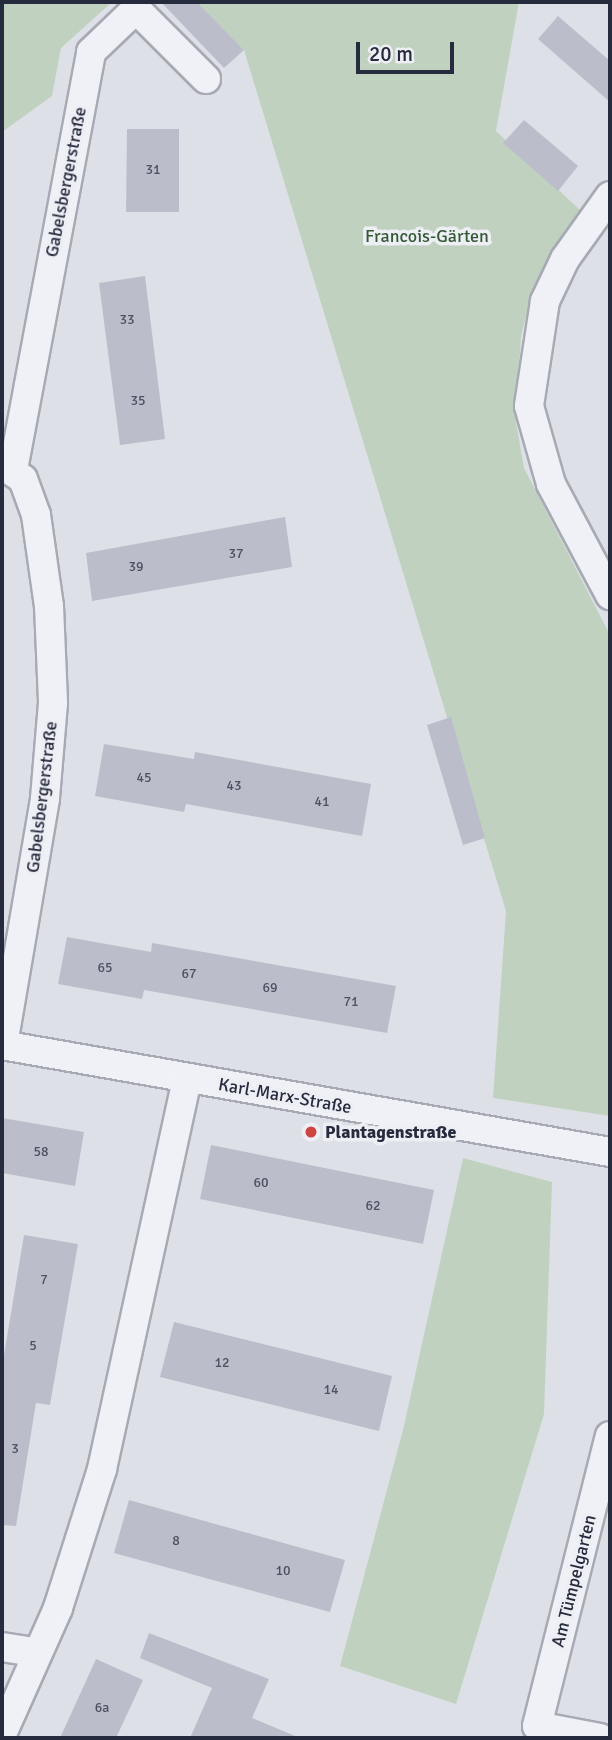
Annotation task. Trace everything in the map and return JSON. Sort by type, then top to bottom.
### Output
[{"type":"street","name":"Gabelsbergerstraße","points":[[2,1045],[46,799],[53,703],[49,606],[36,515],[8,468],[91,52],[135,9],[206,79]]},
{"type":"street","points":[[610,196],[579,237],[545,302],[530,406],[551,484],[610,595]]},
{"type":"street","name":"Karl-Marx-Straße","points":[[2,1045],[610,1152]]},
{"type":"street","points":[[2,1734],[38,1653],[102,1469],[187,1079]]},
{"type":"street","name":"Am Tümpelgarten","points":[[600,1738],[537,1727],[610,1436]]},
{"type":"street","points":[[2,1647],[38,1653]]},
{"type":"green space","points":[[2,2],[112,2],[61,48],[52,96],[2,132]]},
{"type":"green space","name":"Francois-Gärten","points":[[197,2],[519,2],[496,131],[582,212],[532,293],[521,336],[516,422],[524,468],[610,635],[610,1116],[493,1098],[506,911],[244,50]]},
{"type":"green space","points":[[463,1158],[552,1182],[544,1414],[456,1704],[340,1666],[403,1430]]},
{"type":"building","points":[[161,2],[197,2],[244,50],[224,68]]},
{"type":"building","points":[[558,16],[610,61],[610,102],[538,39]]},
{"type":"building","points":[[524,120],[578,166],[558,191],[503,143]]},
{"type":"building","points":[[127,129],[179,129],[179,212],[126,212]]},
{"type":"building","points":[[145,276],[165,439],[120,445],[99,283]]},
{"type":"building","points":[[285,517],[292,567],[92,601],[86,553]]},
{"type":"building","points":[[451,717],[485,838],[463,845],[427,725]]},
{"type":"building","points":[[104,744],[194,759],[195,752],[371,784],[362,836],[186,804],[184,812],[95,796]]},
{"type":"building","points":[[67,937],[151,952],[152,943],[396,986],[387,1033],[144,990],[142,999],[58,984]]},
{"type":"building","points":[[2,1118],[84,1132],[75,1186],[2,1173]]},
{"type":"building","points":[[211,1145],[434,1190],[423,1244],[200,1199]]},
{"type":"building","points":[[24,1235],[78,1244],[50,1405],[36,1403],[16,1526],[2,1525],[2,1367]]},
{"type":"building","points":[[174,1322],[392,1376],[379,1431],[160,1377]]},
{"type":"building","points":[[129,1500],[345,1560],[330,1612],[114,1553]]},
{"type":"building","points":[[149,1633],[269,1679],[252,1718],[300,1738],[190,1738],[212,1688],[140,1658]]},
{"type":"building","points":[[96,1659],[143,1680],[116,1738],[60,1738]]},
{"type":"place","name":"Plantagenstraße","points":[[311,1132]]}]
